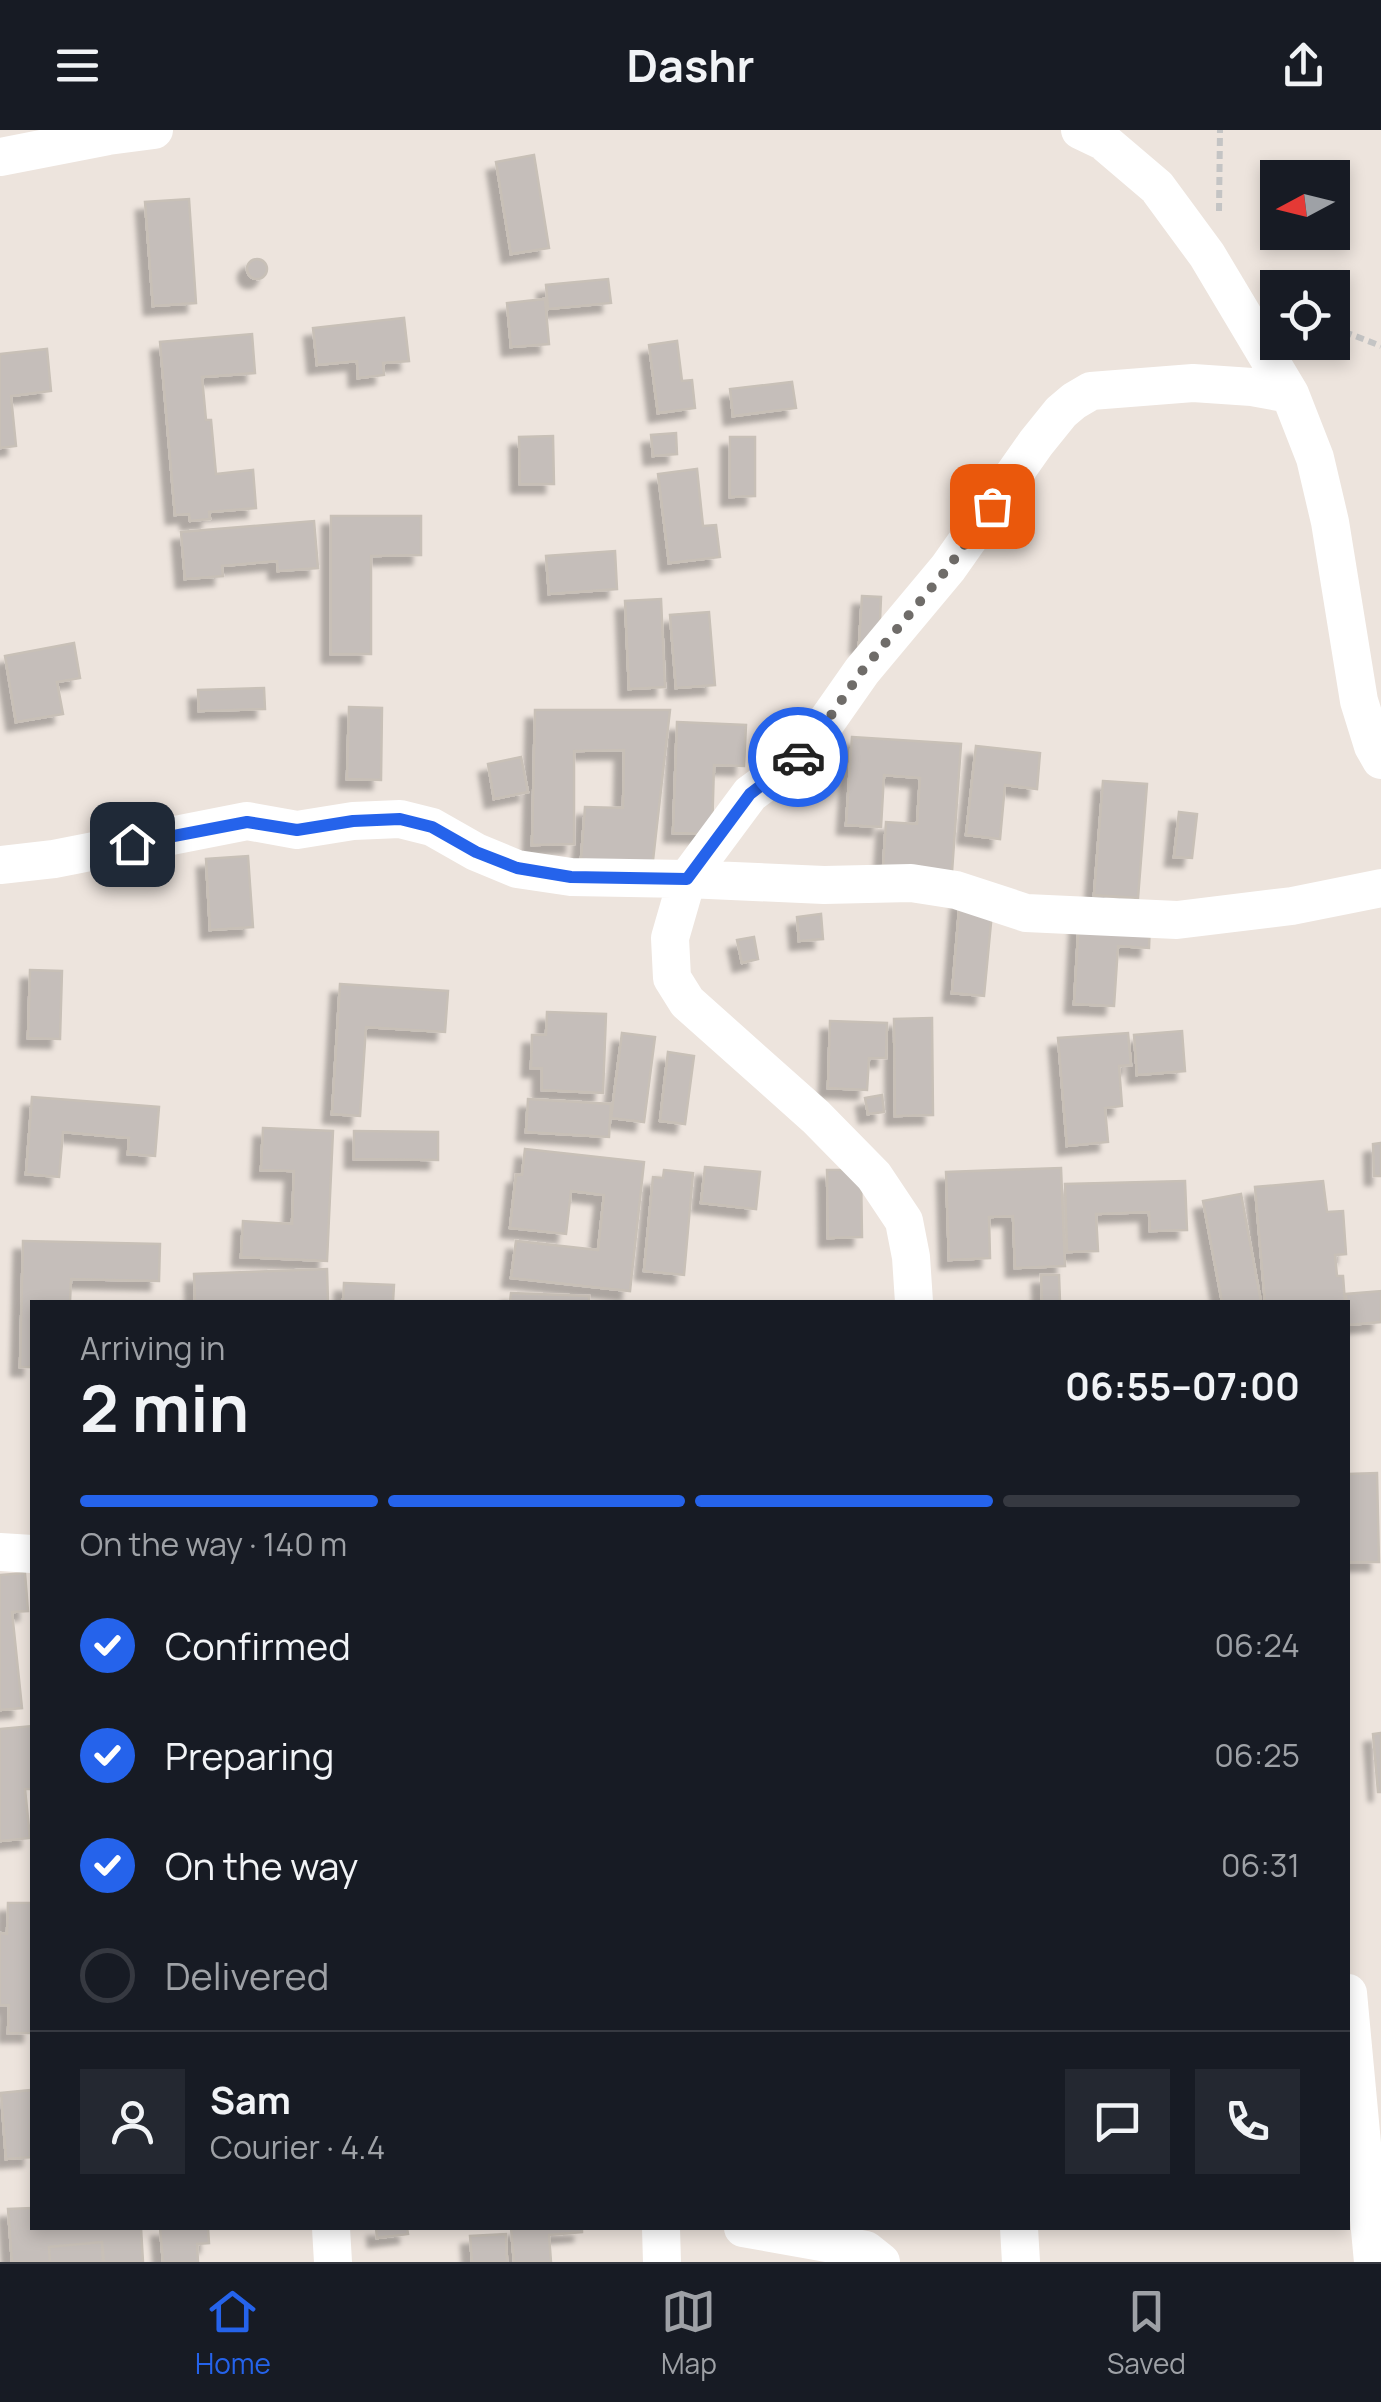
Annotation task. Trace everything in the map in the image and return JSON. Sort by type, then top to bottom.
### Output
[{"type":"street","points":[[0,157],[154,130]]},
{"type":"street","points":[[1080,130],[1102,140],[1157,187],[1207,255],[1290,394],[1319,474],[1359,702],[1381,760]]},
{"type":"street","points":[[914,1300],[904,1221],[874,1176],[687,1002],[672,978],[670,938],[687,879],[750,794],[793,762],[827,721],[862,671],[948,568],[1036,443],[1074,401],[1090,392],[1193,384],[1252,386],[1290,394]]},
{"type":"street","points":[[0,865],[54,860],[247,822],[297,830],[353,821],[400,819],[432,827],[476,852],[517,868],[571,877],[824,885],[911,883],[956,890],[1026,913],[1177,920],[1292,906],[1381,888]]},
{"type":"street","points":[[0,1552],[30,1554]]},
{"type":"street","points":[[1350,2015],[1373,2262]]},
{"type":"street","points":[[331,2230],[333,2262]]},
{"type":"street","points":[[661,2230],[662,2262]]},
{"type":"street","points":[[754,2230],[866,2250],[882,2262]]},
{"type":"street","points":[[1020,2230],[1021,2262]]},
{"type":"path","points":[[1207,255],[1218,224],[1220,130]]},
{"type":"path","points":[[1350,334],[1381,346]]},
{"type":"building","points":[[534,155],[549,248],[511,254],[496,162]]},
{"type":"building","points":[[189,199],[196,303],[153,306],[145,202]]},
{"type":"building","points":[[257,259],[267,269],[257,279],[247,269]]},
{"type":"building","points":[[608,279],[611,303],[548,309],[546,285]]},
{"type":"building","points":[[545,299],[549,344],[511,347],[507,303]]},
{"type":"building","points":[[404,318],[409,361],[383,363],[384,375],[358,378],[357,361],[317,365],[313,328]]},
{"type":"building","points":[[252,334],[255,373],[202,377],[216,474],[253,470],[256,508],[209,512],[210,519],[190,521],[189,514],[175,515],[160,342]]},
{"type":"building","points":[[677,341],[682,381],[692,380],[695,408],[658,413],[649,345]]},
{"type":"building","points":[[47,349],[51,391],[11,396],[16,446],[0,448],[0,354]]},
{"type":"building","points":[[792,382],[796,408],[733,416],[730,389]]},
{"type":"building","points":[[676,433],[677,454],[653,456],[651,435]]},
{"type":"building","points":[[553,436],[554,484],[520,484],[519,437]]},
{"type":"building","points":[[730,437],[755,437],[755,496],[730,497]]},
{"type":"building","points":[[697,469],[703,526],[716,525],[720,557],[669,563],[658,474]]},
{"type":"building","points":[[331,516],[421,516],[421,555],[371,556],[371,654],[331,654]]},
{"type":"building","points":[[314,521],[318,568],[278,571],[277,561],[222,566],[223,576],[185,579],[181,532]]},
{"type":"building","points":[[615,551],[617,589],[549,594],[546,556]]},
{"type":"building","points":[[862,596],[881,597],[879,645],[859,645]]},
{"type":"building","points":[[661,599],[665,687],[629,689],[625,601]]},
{"type":"building","points":[[709,612],[715,685],[676,688],[670,615]]},
{"type":"building","points":[[74,643],[80,678],[57,682],[63,714],[16,722],[5,656]]},
{"type":"building","points":[[264,688],[265,709],[199,711],[198,690]]},
{"type":"building","points":[[349,707],[382,708],[381,780],[347,779]]},
{"type":"building","points":[[535,710],[670,710],[652,869],[581,859],[585,807],[623,808],[624,750],[574,751],[574,844],[532,845]]},
{"type":"building","points":[[677,722],[746,725],[744,766],[714,765],[712,834],[673,833]]},
{"type":"building","points":[[852,737],[961,744],[952,872],[883,868],[886,822],[917,824],[920,778],[884,775],[881,827],[846,825]]},
{"type":"building","points":[[976,746],[1040,753],[1037,789],[1005,785],[1000,839],[966,835]]},
{"type":"building","points":[[521,757],[528,792],[494,799],[488,764]]},
{"type":"building","points":[[1103,781],[1147,784],[1138,898],[1094,895]]},
{"type":"building","points":[[1179,812],[1197,814],[1192,858],[1174,857]]},
{"type":"building","points":[[248,856],[253,927],[210,930],[206,859]]},
{"type":"building","points":[[960,899],[993,902],[984,996],[952,993]]},
{"type":"building","points":[[821,914],[823,939],[799,941],[797,917]]},
{"type":"building","points":[[1079,918],[1150,923],[1149,948],[1118,946],[1114,1006],[1074,1004]]},
{"type":"building","points":[[754,937],[758,959],[742,963],[737,940]]},
{"type":"building","points":[[30,970],[62,971],[60,1039],[28,1038]]},
{"type":"building","points":[[340,984],[448,991],[445,1032],[366,1027],[360,1116],[332,1114]]},
{"type":"building","points":[[547,1012],[606,1014],[603,1093],[542,1090],[542,1068],[531,1068],[532,1035],[546,1035]]},
{"type":"building","points":[[932,1018],[933,1115],[895,1116],[894,1019]]},
{"type":"building","points":[[830,1021],[887,1023],[886,1058],[869,1058],[867,1090],[828,1088]]},
{"type":"building","points":[[1182,1031],[1185,1071],[1137,1075],[1134,1035]]},
{"type":"building","points":[[622,1033],[655,1037],[644,1122],[611,1118]]},
{"type":"building","points":[[1128,1033],[1131,1065],[1119,1066],[1122,1106],[1105,1108],[1108,1142],[1067,1146],[1058,1038]]},
{"type":"building","points":[[668,1052],[694,1056],[685,1124],[660,1121]]},
{"type":"building","points":[[882,1095],[884,1112],[868,1114],[865,1098]]},
{"type":"building","points":[[32,1097],[159,1107],[155,1156],[128,1154],[129,1138],[63,1132],[59,1177],[26,1174]]},
{"type":"building","points":[[528,1099],[611,1104],[609,1137],[526,1132]]},
{"type":"building","points":[[263,1128],[333,1131],[327,1261],[241,1257],[243,1221],[292,1224],[294,1171],[261,1170]]},
{"type":"building","points":[[354,1131],[438,1132],[438,1160],[354,1159]]},
{"type":"building","points":[[1381,1143],[1381,1176],[1374,1176],[1373,1144]]},
{"type":"building","points":[[525,1149],[644,1162],[630,1291],[511,1278],[516,1241],[598,1250],[604,1195],[571,1191],[566,1234],[510,1228],[516,1175],[522,1175]]},
{"type":"building","points":[[705,1167],[760,1172],[756,1209],[701,1203]]},
{"type":"building","points":[[1061,1168],[1065,1266],[1015,1268],[1013,1216],[989,1217],[990,1258],[949,1260],[946,1172]]},
{"type":"building","points":[[664,1170],[693,1173],[684,1275],[644,1271],[653,1177],[663,1178]]},
{"type":"building","points":[[827,1170],[861,1170],[862,1237],[828,1238]]},
{"type":"building","points":[[1185,1181],[1187,1230],[1150,1231],[1149,1212],[1096,1214],[1098,1251],[1067,1252],[1065,1184]]},
{"type":"building","points":[[1323,1181],[1327,1212],[1343,1211],[1346,1254],[1335,1255],[1337,1276],[1343,1276],[1345,1300],[1265,1300],[1255,1187]]},
{"type":"building","points":[[1241,1194],[1261,1300],[1222,1300],[1203,1201]]},
{"type":"building","points":[[23,1241],[160,1244],[159,1281],[71,1279],[70,1300],[30,1300],[30,1367],[20,1367]]},
{"type":"building","points":[[327,1269],[328,1300],[195,1300],[194,1274]]},
{"type":"building","points":[[1041,1275],[1059,1275],[1060,1300],[1042,1300]]},
{"type":"building","points":[[344,1283],[394,1285],[393,1300],[343,1300]]},
{"type":"building","points":[[1381,1291],[1381,1322],[1350,1325],[1350,1300],[1346,1300],[1346,1294]]},
{"type":"building","points":[[511,1293],[589,1296],[589,1300],[510,1300]]},
{"type":"building","points":[[1377,1473],[1379,1562],[1350,1562],[1350,1474]]},
{"type":"building","points":[[25,1573],[28,1611],[12,1612],[22,1708],[0,1710],[0,1575]]},
{"type":"building","points":[[30,1726],[30,1789],[25,1789],[30,1838],[0,1841],[0,1729]]},
{"type":"building","points":[[1381,1733],[1381,1792],[1378,1792],[1373,1734]]},
{"type":"building","points":[[8,1903],[30,1903],[30,2033],[8,2033],[9,2005],[0,2005],[0,1933],[7,1934]]},
{"type":"building","points":[[30,2090],[30,2157],[6,2159],[1,2093]]},
{"type":"building","points":[[30,2208],[30,2230],[141,2230],[143,2262],[103,2262],[102,2242],[49,2247],[50,2262],[12,2262],[8,2209]]},
{"type":"building","points":[[160,2230],[208,2230],[209,2243],[197,2244],[198,2262],[163,2262]]},
{"type":"building","points":[[376,2230],[407,2230],[408,2234],[377,2238]]},
{"type":"building","points":[[511,2230],[582,2230],[549,2235],[551,2262],[514,2262]]},
{"type":"building","points":[[506,2234],[507,2262],[472,2262],[470,2236]]},
{"type":"building","points":[[102,2242],[104,2262],[50,2262],[49,2247]]},
{"type":"way so far","points":[[798,757],[862,671],[948,568],[992,506]]},
{"type":"route","points":[[132,844],[247,822],[297,830],[353,821],[400,819],[432,827],[476,852],[517,868],[571,877],[687,879],[750,794],[798,757]]}]
